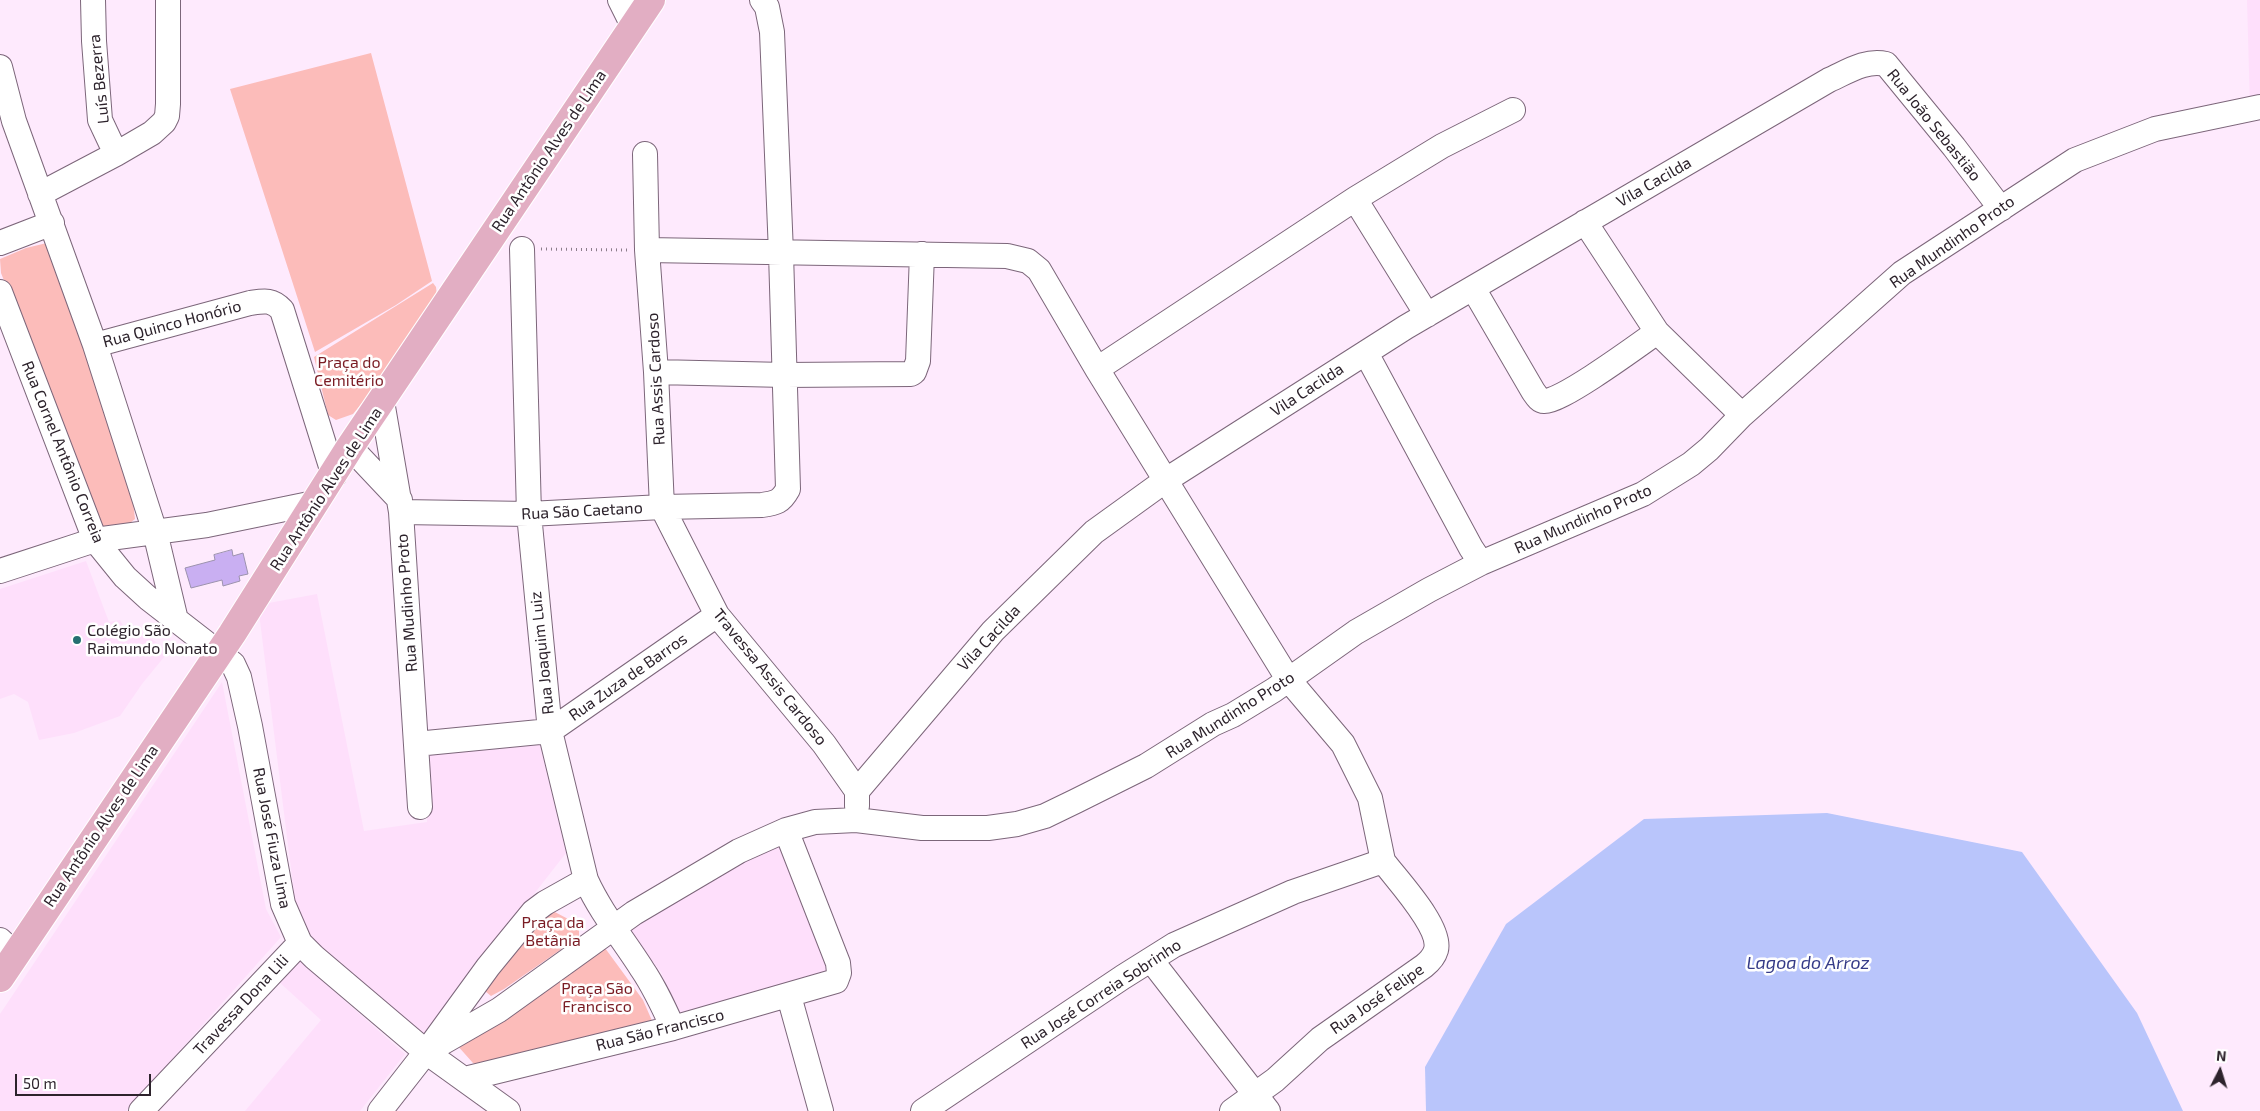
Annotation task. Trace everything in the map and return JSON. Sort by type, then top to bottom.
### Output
[{"type":"main road","name":"Rua Antônio Alves de Lima","points":[[0,978],[7,947],[219,653],[279,562],[314,503],[334,476],[350,447],[651,0]]},
{"type":"street","name":"Luís Bezerra","points":[[93,0],[100,120],[116,154]]},
{"type":"street","points":[[40,194],[116,154],[152,132],[164,122],[167,116],[168,0]]},
{"type":"street","points":[[620,0],[633,26]]},
{"type":"street","points":[[762,0],[767,7],[772,32],[785,375]]},
{"type":"street","name":"Rua João Sebastião","points":[[1829,80],[1862,65],[1875,62],[1886,64],[1954,147],[2001,209]]},
{"type":"street","points":[[0,67],[14,120],[95,345],[155,532],[176,620]]},
{"type":"street","name":"Vila Cacilda","points":[[857,791],[992,631],[1094,532],[1166,480],[1427,315],[1829,80]]},
{"type":"street","name":"Rua Mundinho Proto","points":[[426,1052],[499,1010],[634,913],[738,851],[786,830],[815,822],[856,820],[922,828],[988,828],[1017,824],[1044,816],[1146,766],[1212,724],[1233,715],[1274,690],[1291,683],[1356,632],[1481,563],[1643,494],[1691,464],[1709,449],[1742,415],[1902,273],[2074,160],[2155,129],[2260,107]]},
{"type":"street","points":[[1097,369],[1355,199],[1442,146],[1513,110]]},
{"type":"street","name":"Rua Assis Cardoso","points":[[645,154],[647,250],[656,372],[662,507]]},
{"type":"street","points":[[1355,199],[1427,315]]},
{"type":"street","points":[[1585,222],[1658,332],[1742,415]]},
{"type":"street","points":[[0,243],[52,223]]},
{"type":"street","name":"Rua Joaquim Luiz","points":[[522,249],[529,514],[550,731],[586,880],[612,929],[647,977],[673,1028]]},
{"type":"street","points":[[647,250],[1007,256],[1028,261],[1039,270],[1097,369],[1291,683],[1343,744],[1370,798],[1383,861]]},
{"type":"street","points":[[656,372],[895,376],[914,372],[918,361],[922,254]]},
{"type":"street","points":[[1473,288],[1533,391],[1540,400],[1545,402],[1554,400],[1658,332]]},
{"type":"street","name":"Rua Cornel Antônio Correia","points":[[0,292],[95,540],[125,577],[219,653]]},
{"type":"street","name":"Rua Quinco Honório","points":[[95,345],[250,303],[272,301],[282,310],[334,476]]},
{"type":"street","points":[[1366,353],[1471,548],[1481,563]]},
{"type":"street","name":"Rua São Caetano","points":[[400,506],[529,514],[778,503],[788,489],[785,375]]},
{"type":"street","name":"Rua Mudinho Proto","points":[[382,401],[400,506],[420,807]]},
{"type":"street","points":[[350,447],[400,506]]},
{"type":"street","points":[[0,572],[95,540],[207,525],[314,503]]},
{"type":"street","name":"Travessa Assis Cardoso","points":[[662,507],[717,616],[824,744],[857,791]]},
{"type":"street","name":"Rua Zuza de Barros","points":[[416,744],[550,731],[717,616]]},
{"type":"street","name":"Rua José Fiuza Lima","points":[[219,653],[233,664],[239,677],[250,726],[282,904],[300,943],[426,1052],[508,1111]]},
{"type":"street","points":[[856,820],[857,791]]},
{"type":"street","name":"Rua São Francisco","points":[[464,1078],[673,1028],[836,981],[839,973],[838,964],[786,830]]},
{"type":"street","name":"Rua José Correia Sobrinho","points":[[923,1111],[1174,945],[1293,892],[1383,861]]},
{"type":"street","name":"Rua José Felipe","points":[[1232,1111],[1262,1103],[1320,1039],[1424,966],[1432,958],[1436,950],[1435,931],[1383,861]]},
{"type":"street","points":[[380,1111],[488,967],[533,912],[545,903],[586,880]]},
{"type":"street","name":"Travessa Dona Lili","points":[[142,1111],[300,943]]},
{"type":"street","points":[[1150,960],[1262,1103]]},
{"type":"street","points":[[789,996],[821,1111]]},
{"type":"path","points":[[522,249],[647,250]]},
{"type":"shaded area","points":[[2247,0],[2260,0],[2260,108],[2250,108]]},
{"type":"shaded area","name":"Colégio São Raimundo Nonato","points":[[86,561],[109,622],[120,620],[125,629],[134,627],[169,651],[142,684],[120,716],[74,733],[39,740],[28,702],[14,694],[0,699],[0,589]]},
{"type":"shaded area","points":[[317,594],[364,831],[427,822],[428,755],[540,745],[566,853],[424,1035],[329,960],[297,917],[258,605]]},
{"type":"shaded area","points":[[222,682],[266,909],[281,937],[126,1111],[0,1111],[0,1014]]},
{"type":"shaded area","points":[[781,841],[830,975],[678,1015],[661,972],[627,930],[716,876]]},
{"type":"shaded area","points":[[295,957],[405,1054],[360,1111],[245,1111],[321,1020],[279,982]]},
{"type":"green space","points":[[371,53],[432,281],[396,305],[315,352],[230,89]]},
{"type":"green space","points":[[51,242],[133,501],[135,519],[120,531],[104,532],[1,273],[0,259],[26,248]]},
{"type":"green space","name":"Praça do Cemitério","points":[[433,283],[436,287],[437,296],[376,386],[353,414],[336,420],[328,415],[314,357]]},
{"type":"green space","name":"Praça da Betânia","points":[[549,909],[572,921],[579,929],[579,937],[491,996],[485,991],[487,981]]},
{"type":"green space","name":"Praça São Francisco","points":[[605,948],[643,1000],[653,1023],[483,1068],[473,1063],[456,1044]]},
{"type":"water","name":"Lagoa do Arroz","points":[[1827,813],[2022,852],[2137,1013],[2183,1111],[1426,1111],[1425,1067],[1506,924],[1644,819]]},
{"type":"building","points":[[232,550],[233,556],[243,553],[248,574],[239,576],[240,581],[223,586],[222,580],[191,588],[185,568],[215,560],[214,555]]},
{"type":"place","name":"Colégio São Raimundo Nonato","points":[[77,640]]}]
